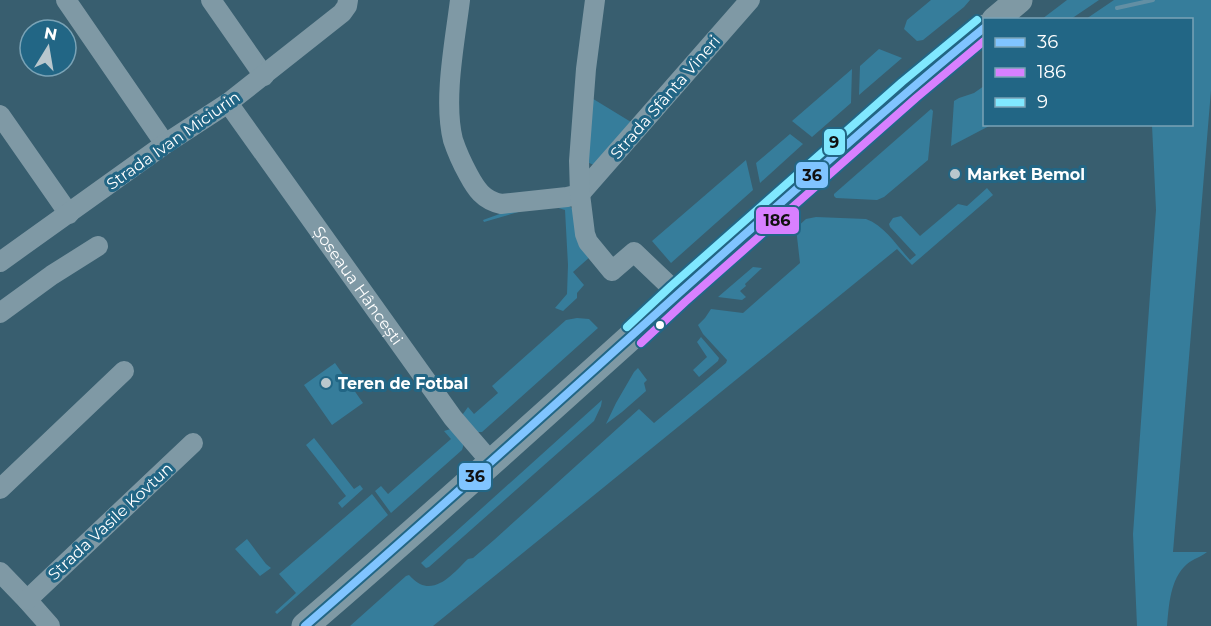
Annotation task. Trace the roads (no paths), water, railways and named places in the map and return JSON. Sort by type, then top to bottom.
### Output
[{"type":"highway","points":[[305,626],[678,294],[983,27]]},
{"type":"street","points":[[66,0],[165,144]]},
{"type":"street","points":[[211,0],[264,76]]},
{"type":"street","points":[[460,0],[449,96],[450,116],[453,139],[474,185],[484,198],[501,204],[567,198],[580,194]]},
{"type":"street","points":[[595,0],[586,69],[579,161],[585,234],[588,242],[612,271],[634,252],[678,294]]},
{"type":"street","name":"Strada Sfânta Vineri","points":[[580,194],[750,0]]},
{"type":"street","name":"Strada Ivan Miciurin","points":[[0,262],[165,144],[228,103],[264,76],[345,6]]},
{"type":"street","name":"Șoseaua Hâncești","points":[[228,103],[453,418],[491,462]]},
{"type":"street","points":[[0,115],[69,214]]},
{"type":"street","points":[[0,313],[52,275],[98,246]]},
{"type":"street","points":[[0,489],[124,371]]},
{"type":"street","name":"Strada Vasile Kovtun","points":[[27,600],[193,443]]},
{"type":"street","points":[[0,572],[50,626]]},
{"type":"waterway","points":[[1117,8],[1153,0]]},
{"type":"place","name":"Market Bemol","points":[[955,174]]},
{"type":"place","name":"Teren de Fotbal","points":[[326,383]]}]
